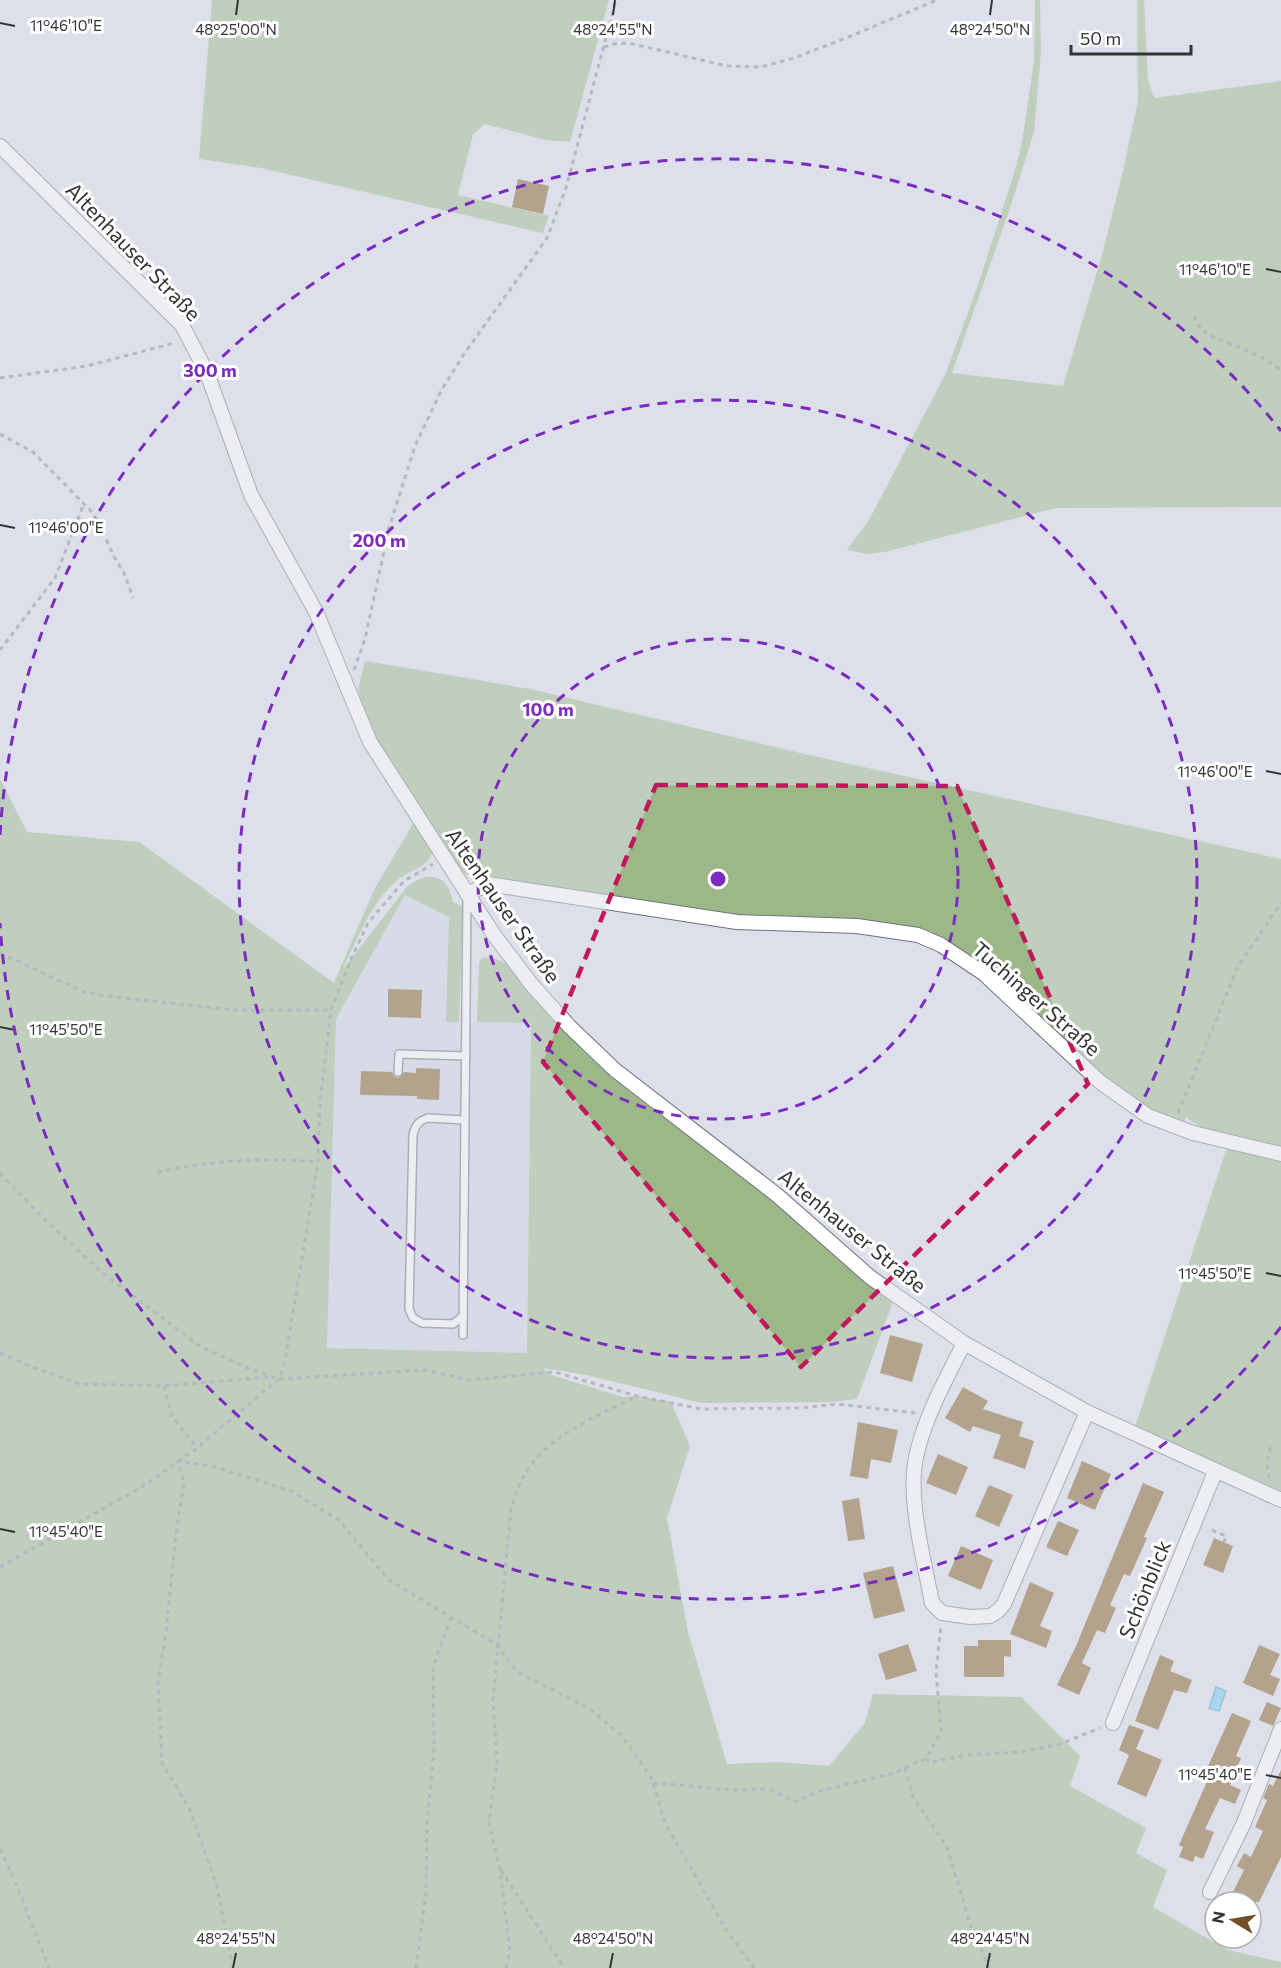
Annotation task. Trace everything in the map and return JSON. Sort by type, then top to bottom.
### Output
[{"type":"street","name":"Altenhauser Straße","points":[[0,146],[182,325],[207,373],[251,495],[302,583],[316,612],[370,742],[494,935],[532,985],[592,1049],[644,1093],[706,1138],[777,1195],[870,1277],[964,1343],[1087,1412],[1281,1500]]},
{"type":"street","name":"Tuchinger Straße","points":[[467,894],[488,884],[737,922],[857,926],[918,935],[941,945],[983,973],[1101,1082],[1148,1116],[1173,1127],[1228,1143],[1281,1154]]},
{"type":"street","points":[[964,1343],[930,1414],[916,1454],[913,1494],[932,1603],[942,1614],[970,1617],[990,1616],[1004,1604],[1087,1412]]},
{"type":"street","name":"Schönblick","points":[[1113,1723],[1215,1472]]},
{"type":"street","points":[[1211,1890],[1243,1825],[1281,1729]]},
{"type":"lane","points":[[463,1335],[467,894]]},
{"type":"lane","points":[[398,1072],[399,1054],[466,1056]]},
{"type":"lane","points":[[463,1316],[453,1324],[422,1323],[413,1318],[409,1309],[415,1127],[428,1118],[465,1119]]},
{"type":"path","points":[[346,684],[361,654],[389,528],[415,446],[436,400],[464,354],[547,238],[566,188],[616,0]]},
{"type":"path","points":[[604,47],[629,43],[728,66],[762,67],[794,58],[937,0]]},
{"type":"path","points":[[1194,316],[1201,330],[1215,338],[1239,346],[1281,370]]},
{"type":"path","points":[[0,378],[87,366],[190,338]]},
{"type":"path","points":[[0,434],[33,452],[84,503],[100,525],[124,573],[133,598]]},
{"type":"path","points":[[0,650],[56,578],[84,503]]},
{"type":"path","points":[[0,1567],[145,1485],[197,1448],[279,1379],[284,1366],[318,1162],[320,1102],[331,1010],[368,923],[404,880],[444,858]]},
{"type":"path","points":[[1173,1127],[1237,968],[1281,903]]},
{"type":"path","points":[[0,953],[84,992],[105,996],[162,1000],[233,1010],[331,1010]]},
{"type":"path","points":[[158,1172],[199,1164],[238,1160],[286,1159],[318,1162]]},
{"type":"path","points":[[0,1173],[45,1220],[104,1274],[201,1347],[271,1377],[279,1379],[426,1370],[470,1380],[555,1372],[637,1396],[702,1409],[801,1408],[837,1404],[930,1414]]},
{"type":"path","points":[[0,1353],[80,1384],[164,1386],[271,1377]]},
{"type":"path","points":[[164,1386],[172,1416],[197,1448]]},
{"type":"path","points":[[507,1968],[510,1951],[500,1869],[489,1822],[498,1763],[493,1700],[512,1508],[520,1483],[542,1453],[561,1437],[637,1396]]},
{"type":"path","points":[[1271,1445],[1267,1471],[1271,1480]]},
{"type":"path","points":[[178,1461],[212,1466],[291,1491],[339,1520],[389,1580],[497,1646],[517,1672],[589,1708],[622,1736],[651,1777],[665,1823],[726,1930],[754,1968]]},
{"type":"path","points":[[178,1461],[184,1483],[158,1681],[162,1763],[190,1810],[216,1883],[232,1968]]},
{"type":"path","points":[[1212,1530],[1226,1536],[1224,1542]]},
{"type":"path","points":[[653,1783],[734,1790],[769,1789],[795,1802],[820,1791],[894,1773],[927,1758],[941,1731],[936,1671],[942,1614]]},
{"type":"path","points":[[416,1968],[426,1893],[427,1824],[434,1749],[433,1666],[451,1618]]},
{"type":"path","points":[[927,1758],[929,1763],[966,1755],[1022,1752],[1060,1744],[1113,1723]]},
{"type":"path","points":[[905,1768],[913,1797],[947,1847],[972,1929],[990,1968]]},
{"type":"path","points":[[0,1849],[49,1968]]},
{"type":"path","points":[[500,1869],[564,1968]]},
{"type":"highlighted area","points":[[656,785],[957,786],[1088,1084],[801,1367],[543,1062]]},
{"type":"shaded area","points":[[405,895],[449,917],[446,1022],[531,1022],[527,1353],[327,1348],[336,1019]]},
{"type":"green space","points":[[212,0],[609,0],[570,142],[546,140],[485,124],[473,134],[458,195],[549,216],[543,233],[261,168],[199,159]]},
{"type":"green space","points":[[1035,0],[1040,0],[1041,52],[1034,132],[952,373],[1063,386],[1102,255],[1138,101],[1137,0],[1144,0],[1148,80],[1154,98],[1281,81],[1281,507],[1056,508],[885,552],[868,554],[847,550],[869,520],[946,373],[979,282],[1017,164],[1023,136],[1034,61]]},
{"type":"green space","points":[[365,661],[530,689],[809,755],[1281,859],[1281,1150],[1219,1135],[1186,1117],[1182,1127],[1134,1102],[938,939],[756,919],[464,874],[459,871],[379,745],[358,689]]},
{"type":"green space","points":[[0,779],[27,832],[139,842],[334,983],[374,890],[414,822],[432,850],[431,855],[424,864],[399,879],[381,898],[366,921],[343,969],[407,887],[422,878],[442,880],[447,885],[453,902],[463,907],[459,1022],[446,1022],[449,917],[405,895],[336,1019],[327,1348],[527,1353],[531,1023],[477,1022],[479,962],[482,958],[499,960],[509,966],[557,1023],[604,1070],[729,1165],[893,1302],[857,1399],[832,1402],[702,1403],[586,1375],[544,1368],[548,1374],[623,1397],[637,1396],[671,1402],[690,1446],[667,1518],[688,1632],[727,1764],[779,1762],[829,1766],[865,1723],[873,1694],[1021,1697],[1080,1756],[1070,1786],[1146,1828],[1136,1853],[1167,1870],[1153,1907],[1203,1936],[1203,1950],[1228,1950],[1281,1962],[1281,1968],[0,1968]]},
{"type":"green space","points":[[1227,1147],[1281,1159],[1281,1492],[1135,1427]]},
{"type":"water","points":[[1216,1687],[1226,1691],[1219,1711],[1209,1708]]},
{"type":"building","points":[[518,179],[549,186],[543,214],[512,207]]},
{"type":"building","points":[[388,989],[422,990],[421,1018],[388,1017]]},
{"type":"building","points":[[416,1068],[440,1069],[439,1100],[417,1099],[417,1096],[360,1095],[361,1071],[392,1072],[398,1078],[404,1072],[416,1073]]},
{"type":"building","points":[[890,1335],[923,1344],[912,1382],[880,1373]]},
{"type":"building","points":[[963,1387],[988,1401],[983,1409],[1023,1422],[1019,1436],[1034,1441],[1025,1469],[993,1458],[1001,1435],[973,1426],[970,1432],[945,1418]]},
{"type":"building","points":[[858,1422],[898,1430],[891,1463],[871,1459],[868,1479],[850,1476]]},
{"type":"building","points":[[938,1454],[968,1467],[956,1495],[926,1483]]},
{"type":"building","points":[[1082,1461],[1111,1474],[1095,1510],[1067,1498]]},
{"type":"building","points":[[1143,1483],[1164,1492],[1130,1576],[1124,1574],[1110,1605],[1116,1608],[1105,1633],[1097,1630],[1082,1663],[1091,1668],[1079,1695],[1057,1685],[1076,1646]]},
{"type":"building","points":[[989,1485],[1013,1495],[999,1527],[975,1516]]},
{"type":"building","points":[[859,1498],[865,1539],[848,1541],[842,1501]]},
{"type":"building","points":[[1058,1521],[1079,1530],[1067,1556],[1046,1547]]},
{"type":"building","points":[[1214,1538],[1233,1546],[1223,1573],[1203,1565]]},
{"type":"building","points":[[961,1546],[993,1560],[981,1590],[948,1576]]},
{"type":"building","points":[[893,1566],[905,1611],[874,1619],[863,1573]]},
{"type":"building","points":[[1030,1582],[1054,1593],[1040,1626],[1052,1631],[1046,1648],[1010,1634]]},
{"type":"building","points":[[978,1640],[1011,1640],[1011,1657],[1004,1656],[1004,1677],[964,1677],[964,1646],[978,1646]]},
{"type":"building","points":[[908,1644],[917,1671],[886,1680],[878,1654]]},
{"type":"building","points":[[1259,1645],[1280,1654],[1270,1675],[1280,1679],[1273,1696],[1243,1683]]},
{"type":"building","points":[[1160,1655],[1174,1661],[1170,1671],[1192,1680],[1187,1693],[1174,1690],[1158,1730],[1135,1721]]},
{"type":"building","points":[[1267,1702],[1281,1708],[1273,1726],[1259,1720]]},
{"type":"building","points":[[1232,1713],[1251,1721],[1236,1756],[1241,1758],[1230,1785],[1241,1790],[1235,1804],[1220,1798],[1205,1829],[1214,1832],[1203,1859],[1195,1856],[1193,1862],[1179,1857],[1183,1847],[1179,1845],[1209,1777],[1204,1775]]},
{"type":"building","points":[[1129,1725],[1144,1730],[1136,1749],[1162,1760],[1146,1797],[1117,1784],[1129,1755],[1119,1750]]},
{"type":"building","points":[[1281,1770],[1281,1857],[1263,1894],[1263,1890],[1234,1890],[1244,1870],[1237,1866],[1244,1853],[1251,1857],[1263,1831],[1255,1827],[1267,1800],[1263,1798],[1269,1784],[1273,1786]]}]
